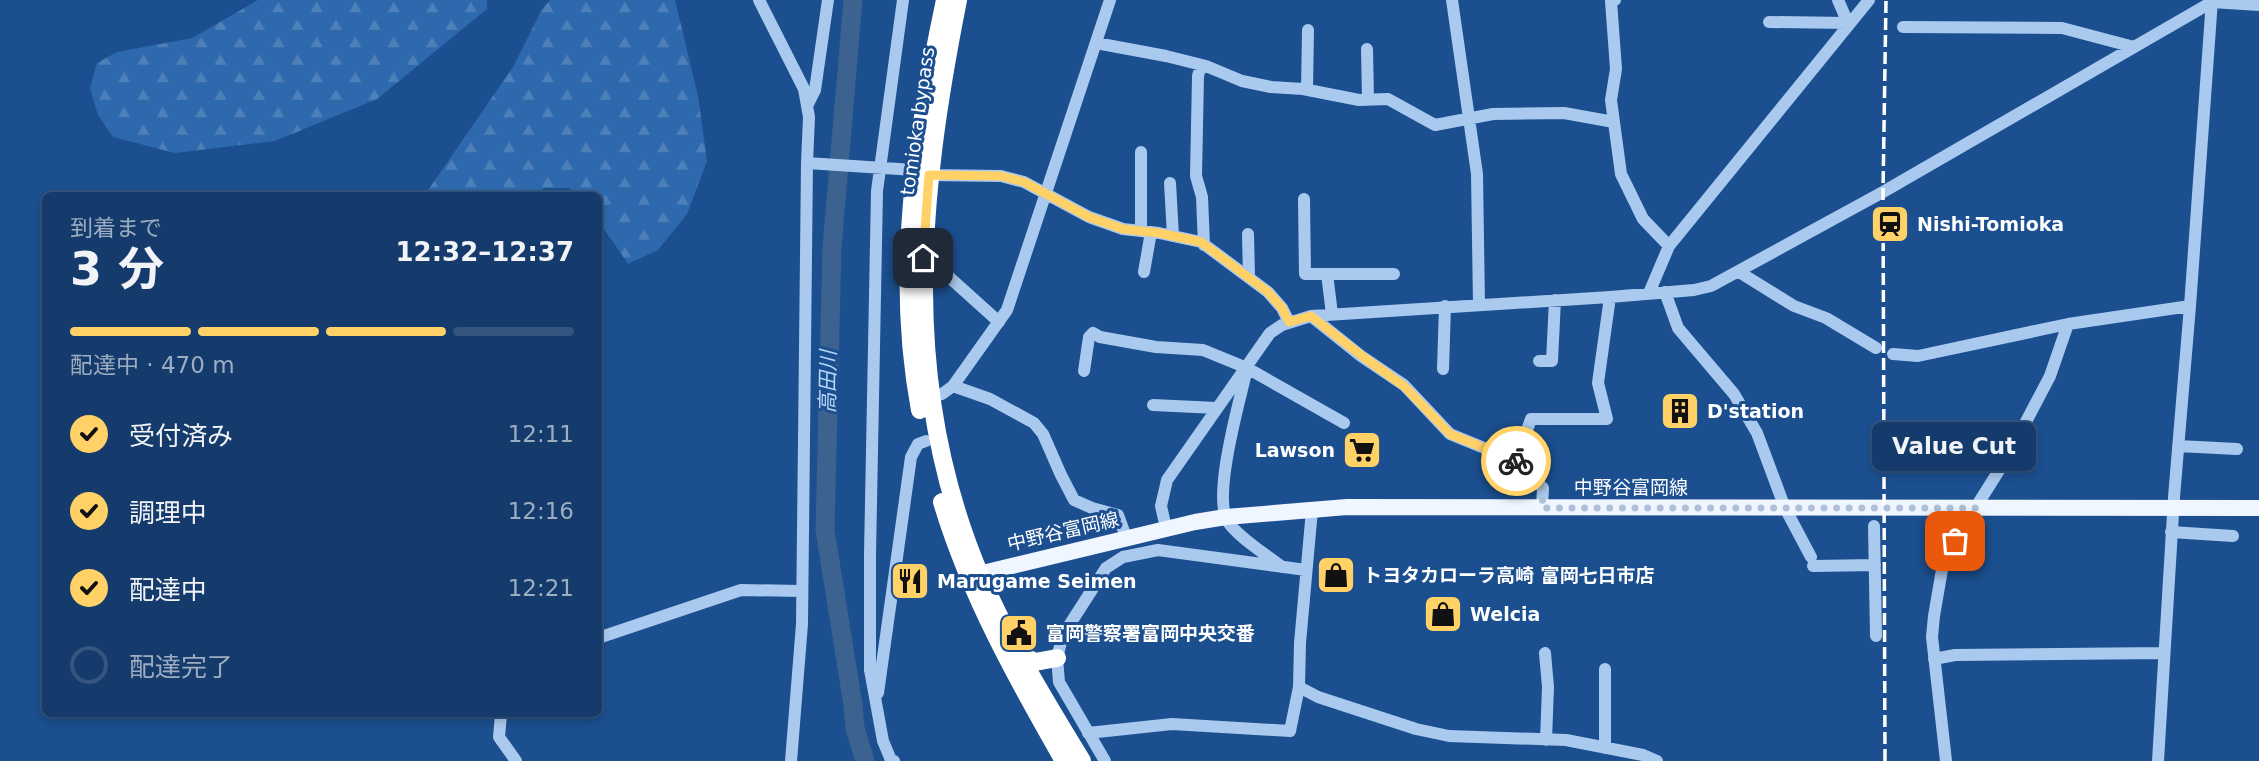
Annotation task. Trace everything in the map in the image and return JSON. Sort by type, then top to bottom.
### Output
[{"type":"highway","name":"tomioka bypass","points":[[945,0],[923,107],[921,173],[924,342],[930,397],[949,488],[973,574],[1006,660],[1064,761]]},
{"type":"highway","name":"tomioka bypass","points":[[958,0],[938,110],[921,173],[908,256],[914,371],[926,441],[948,524],[1018,654],[1082,761]]},
{"type":"highway","points":[[1018,654],[1035,662],[1057,657]]},
{"type":"main road","name":"中野谷富岡線","points":[[973,574],[1126,537],[1226,517],[1347,507],[2259,509]]},
{"type":"street","points":[[759,0],[804,89],[808,104],[811,163],[802,591],[790,761]]},
{"type":"street","points":[[808,104],[815,90],[828,0]]},
{"type":"street","points":[[894,761],[891,760],[883,741],[870,670],[870,579],[877,191],[903,0]]},
{"type":"street","points":[[930,397],[942,394],[953,386],[1007,310],[1111,0]]},
{"type":"street","points":[[1452,0],[1477,174],[1479,304]]},
{"type":"street","points":[[1615,0],[1611,1],[1616,69],[1611,100],[1621,174],[1643,219],[1669,246]]},
{"type":"street","points":[[1838,0],[1848,23]]},
{"type":"street","points":[[1649,293],[1669,246],[1869,0]]},
{"type":"street","points":[[2158,761],[2171,532],[2212,1]]},
{"type":"street","points":[[1166,528],[1161,506],[1167,480],[1270,333],[1289,322],[1332,314],[1610,297],[1711,286],[2212,1],[2259,5]]},
{"type":"street","points":[[1769,22],[1848,23]]},
{"type":"street","points":[[1903,27],[2062,28],[2134,47]]},
{"type":"street","points":[[1307,89],[1308,30]]},
{"type":"street","points":[[1096,43],[1200,65],[1242,81],[1271,87],[1307,89],[1359,100],[1388,99],[1435,125],[1493,114],[1564,113],[1614,122]]},
{"type":"street","points":[[1367,49],[1368,99]]},
{"type":"street","points":[[1200,65],[1196,176],[1202,197],[1204,245]]},
{"type":"street","points":[[1141,152],[1146,232],[1144,272]]},
{"type":"street","points":[[811,163],[921,173],[1001,176],[1024,182],[1089,217],[1123,229],[1173,236],[1204,245],[1268,292],[1282,308],[1289,322]]},
{"type":"street","points":[[1170,183],[1173,236]]},
{"type":"street","points":[[1304,199],[1305,274],[1394,274]]},
{"type":"street","points":[[1248,233],[1249,277]]},
{"type":"street","points":[[1739,272],[1794,306],[1826,318],[1876,348]]},
{"type":"street","points":[[1327,274],[1332,314]]},
{"type":"street","points":[[923,277],[948,277],[999,322]]},
{"type":"street","points":[[1665,292],[1678,328],[1734,394],[1757,433],[1785,508],[1812,562],[1875,565]]},
{"type":"street","points":[[1516,461],[1531,418],[1608,419],[1598,383],[1610,297]]},
{"type":"street","points":[[1539,361],[1552,361],[1555,300]]},
{"type":"street","points":[[1443,369],[1445,306]]},
{"type":"street","points":[[1893,354],[1918,356],[2068,324],[2190,306]]},
{"type":"street","points":[[1311,316],[1404,386],[1450,434],[1516,461],[1543,488],[1542,508]]},
{"type":"street","points":[[1946,761],[1934,659],[1934,615],[1944,558],[2008,456],[2050,376],[2068,324]]},
{"type":"street","points":[[1084,371],[1089,337],[1093,333],[1100,337],[1156,346],[1203,350],[1247,368],[1344,423]]},
{"type":"street","points":[[1247,368],[1222,498],[1226,517],[1235,529],[1283,567]]},
{"type":"street","points":[[953,386],[990,399],[1034,423],[1043,434],[1074,500],[1092,509],[1118,515],[1126,537]]},
{"type":"street","points":[[1153,405],[1217,408]]},
{"type":"street","points":[[1971,429],[1973,455]]},
{"type":"street","points":[[876,709],[911,457],[918,444],[926,441]]},
{"type":"street","points":[[2178,446],[2237,449]]},
{"type":"street","points":[[1088,733],[1172,724],[1290,731],[1299,687],[1300,643],[1312,510]]},
{"type":"street","points":[[1874,526],[1876,636]]},
{"type":"street","points":[[2171,532],[2233,536]]},
{"type":"street","points":[[1105,761],[1059,682],[1057,657],[1070,624],[1106,568],[1123,557],[1149,551],[1172,551],[1306,570]]},
{"type":"street","points":[[602,637],[741,590],[802,591]]},
{"type":"street","points":[[1545,653],[1548,687],[1546,740]]},
{"type":"street","points":[[1934,659],[1955,655],[2164,653]]},
{"type":"street","points":[[1605,669],[1605,748]]},
{"type":"street","points":[[1299,687],[1318,697],[1427,732],[1449,736],[1566,740],[1643,755],[1657,761]]},
{"type":"street","points":[[500,717],[499,737],[516,761]]},
{"type":"green space","points":[[258,0],[487,0],[487,9],[377,99],[275,141],[175,153],[113,137],[98,115],[90,88],[97,63],[117,52],[192,38]]},
{"type":"green space","points":[[550,0],[675,0],[698,96],[707,161],[687,214],[658,250],[628,264],[602,225],[602,192],[545,188],[536,192],[427,192],[513,67],[542,9]]},
{"type":"waterway","name":"高田川","points":[[853,0],[832,247],[825,530],[855,728],[865,761]]},
{"type":"railway","points":[[1885,761],[1883,192],[1886,0]]},
{"type":"way so far","points":[[1516,461],[1543,488],[1542,508],[1977,508],[1955,541]]},
{"type":"place","name":"Nishi-Tomioka","points":[[1890,224]]},
{"type":"place","name":"D'station","points":[[1680,411]]},
{"type":"place","name":"Lawson","points":[[1362,450]]},
{"type":"place","name":"Value Cut","points":[[1955,541]]},
{"type":"place","name":"トヨタカローラ高崎 富岡七日市店","points":[[1336,575]]},
{"type":"place","name":"Marugame Seimen","points":[[910,581]]},
{"type":"place","name":"Welcia","points":[[1443,614]]},
{"type":"place","name":"富岡警察署富岡中央交番","points":[[1019,633]]},
{"type":"route","points":[[923,258],[929,175],[1001,176],[1024,182],[1089,217],[1123,229],[1201,242],[1268,292],[1282,308],[1289,322],[1311,316],[1404,386],[1450,434],[1516,461]]}]
